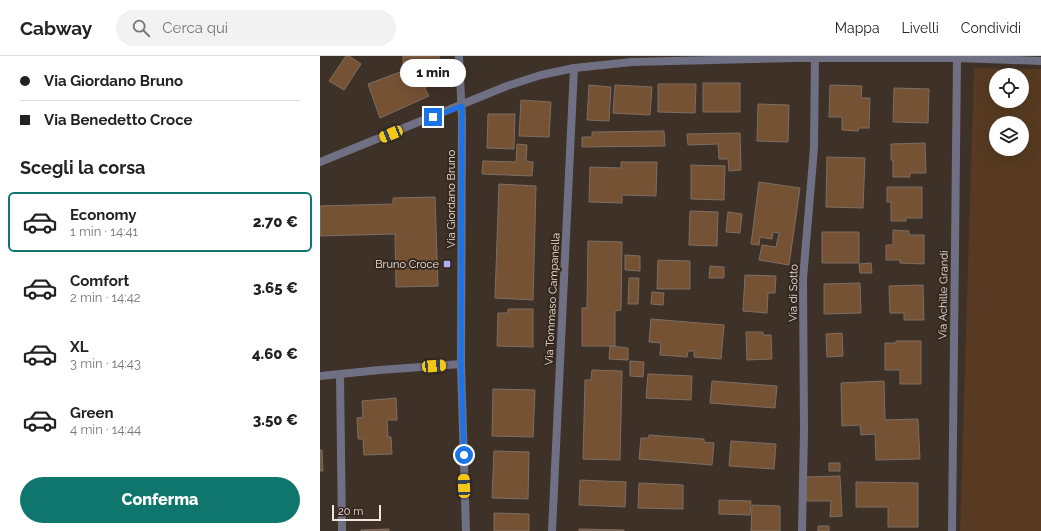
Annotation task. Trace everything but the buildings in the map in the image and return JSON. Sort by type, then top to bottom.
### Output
[{"type":"street","name":"Via Giordano Bruno","points":[[459,56],[462,106],[461,364],[466,531]]},
{"type":"street","points":[[320,162],[462,106],[507,86],[574,68],[632,62],[815,57],[1041,60]]},
{"type":"street","name":"Via di Sotto","points":[[802,531],[804,431],[803,279],[814,148],[815,57]]},
{"type":"street","name":"Via Achille Grandi","points":[[952,531],[957,58]]},
{"type":"street","name":"Via Tommaso Campanella","points":[[552,531],[574,68]]},
{"type":"street","points":[[320,376],[461,364]]},
{"type":"street","points":[[340,374],[342,531]]},
{"type":"shaded area","points":[[974,68],[989,68],[989,108],[1029,108],[1029,69],[1041,69],[1041,531],[960,531]]},
{"type":"place","name":"Bruno Croce","points":[[447,264]]},
{"type":"route","points":[[433,117],[462,106],[461,364],[464,455]]}]
